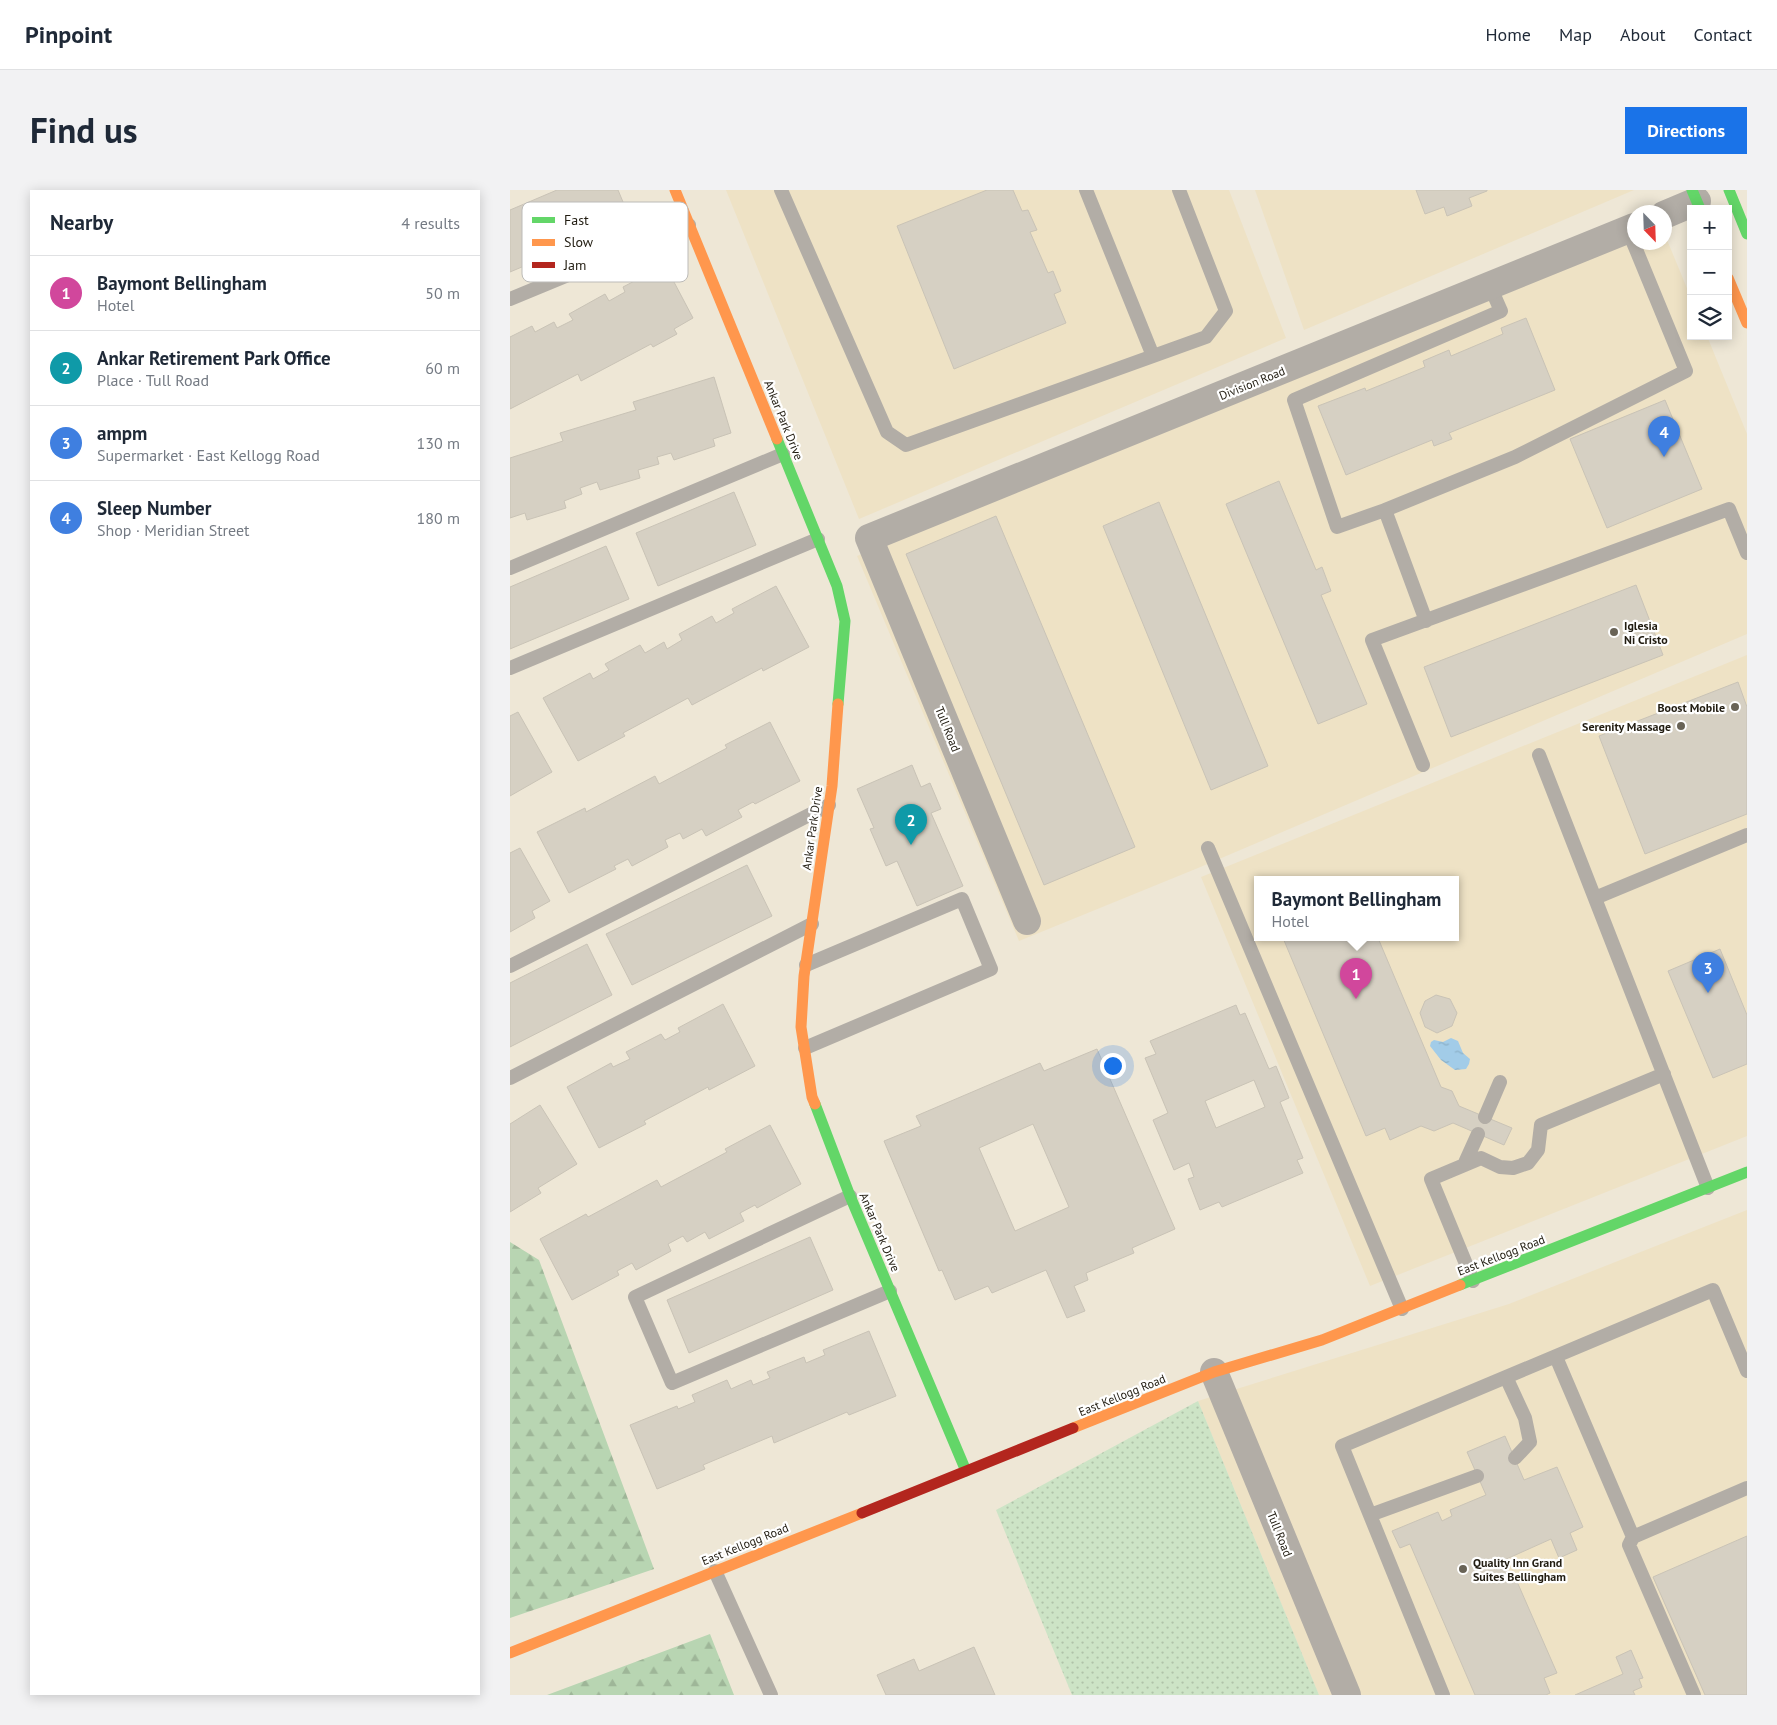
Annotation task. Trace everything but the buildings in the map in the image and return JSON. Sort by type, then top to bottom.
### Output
[{"type":"main road","name":"Ankar Park Drive","points":[[674,190],[679,202]]},
{"type":"main road","points":[[1728,192],[1747,234]]},
{"type":"main road","name":"Ankar Park Drive","points":[[689,225],[837,586],[845,621],[829,805],[806,965],[801,1027],[812,1097],[850,1196],[966,1471]]},
{"type":"main road","points":[[1732,287],[1747,323]]},
{"type":"main road","name":"East Kellogg Road","points":[[510,1653],[1214,1372],[1322,1340],[1747,1172]]},
{"type":"street","points":[[1672,211],[1696,200]]},
{"type":"street","name":"Division Road","points":[[869,538],[1627,230]]},
{"type":"street","name":"Tull Road","points":[[869,538],[1027,921]]},
{"type":"street","name":"Tull Road","points":[[1214,1372],[1347,1695]]},
{"type":"lane","points":[[781,190],[887,432],[906,445],[1206,337],[1226,311],[1179,190]]},
{"type":"lane","points":[[1086,190],[1152,356]]},
{"type":"lane","points":[[1728,192],[1746,190]]},
{"type":"lane","points":[[1490,286],[1501,311],[1294,400],[1337,527],[1385,510],[1516,457],[1686,371],[1639,250]]},
{"type":"lane","points":[[510,299],[551,282]]},
{"type":"lane","points":[[510,568],[783,454]]},
{"type":"lane","points":[[1423,765],[1372,640],[1730,509],[1747,553]]},
{"type":"lane","points":[[1385,510],[1426,621]]},
{"type":"lane","points":[[510,668],[818,539]]},
{"type":"lane","points":[[1539,755],[1708,1188]]},
{"type":"lane","points":[[510,966],[829,805]]},
{"type":"lane","points":[[1595,898],[1747,835]]},
{"type":"lane","points":[[1208,848],[1402,1309]]},
{"type":"lane","points":[[804,1048],[991,970],[962,899],[806,965]]},
{"type":"lane","points":[[510,1078],[812,924]]},
{"type":"lane","points":[[1473,1281],[1431,1179],[1481,1158],[1500,1167],[1514,1168],[1528,1163],[1538,1150],[1541,1125],[1664,1074]]},
{"type":"lane","points":[[1485,1117],[1500,1082]]},
{"type":"lane","points":[[1464,1165],[1478,1134]]},
{"type":"lane","points":[[850,1196],[635,1297],[672,1383],[890,1291]]},
{"type":"lane","points":[[1444,1695],[1342,1446],[1713,1290],[1747,1371]]},
{"type":"lane","points":[[1556,1357],[1633,1537]]},
{"type":"lane","points":[[1506,1377],[1525,1418],[1530,1442],[1515,1458]]},
{"type":"lane","points":[[1370,1515],[1478,1476]]},
{"type":"lane","points":[[1694,1695],[1629,1545],[1633,1537],[1747,1488]]},
{"type":"lane","points":[[715,1571],[771,1695]]},
{"type":"shaded area","points":[[726,190],[1229,190],[1286,338],[859,519]]},
{"type":"shaded area","points":[[1255,190],[1634,190],[1304,330]]},
{"type":"shaded area","points":[[1627,242],[1627,250],[1671,250],[1687,288],[1687,340],[1709,340],[1747,434],[1747,634],[1198,868],[1019,941],[857,556]]},
{"type":"shaded area","points":[[1747,655],[1747,1136],[1370,1286],[1201,877]]},
{"type":"shaded area","points":[[1747,1210],[1747,1695],[1319,1695],[1198,1401],[1509,1304]]},
{"type":"green space","points":[[510,1242],[539,1260],[654,1569],[510,1618]]},
{"type":"green space","points":[[1198,1401],[1319,1695],[1072,1695],[996,1510]]},
{"type":"green space","points":[[710,1634],[734,1695],[547,1695]]},
{"type":"water","points":[[1451,1038],[1458,1041],[1463,1053],[1470,1059],[1466,1069],[1455,1070],[1441,1060],[1430,1046],[1434,1040],[1443,1042]]},
{"type":"traffic: fast","points":[[1692,190],[1698,205]]},
{"type":"traffic: fast","points":[[1729,190],[1747,234]]},
{"type":"traffic: fast","points":[[777,439],[837,586],[845,621],[838,704]]},
{"type":"traffic: fast","points":[[815,1104],[850,1196],[966,1471]]},
{"type":"traffic: fast","points":[[1460,1285],[1747,1172]]},
{"type":"traffic: slow","points":[[675,190],[680,202]]},
{"type":"traffic: slow","points":[[688,222],[777,439]]},
{"type":"traffic: slow","points":[[1732,287],[1747,323]]},
{"type":"traffic: slow","points":[[815,1104],[812,1097],[801,1027],[804,976],[832,786],[838,704]]},
{"type":"traffic: slow","points":[[1073,1428],[1214,1372],[1322,1340],[1460,1285]]},
{"type":"traffic: slow","points":[[510,1653],[862,1513]]},
{"type":"traffic: jam","points":[[862,1513],[1073,1428]]},
{"type":"place","name":"Sleep Number","points":[[1664,457]]},
{"type":"place","name":"Iglesia Ni Cristo","points":[[1614,632]]},
{"type":"place","name":"Boost Mobile","points":[[1735,707]]},
{"type":"place","name":"Serenity Massage","points":[[1681,726]]},
{"type":"place","name":"Ankar Retirement Park Office","points":[[911,845]]},
{"type":"place","name":"ampm","points":[[1708,993]]},
{"type":"place","name":"Baymont Bellingham","points":[[1356,999]]},
{"type":"place","name":"Quality Inn Grand Suites Bellingham","points":[[1463,1569]]}]
